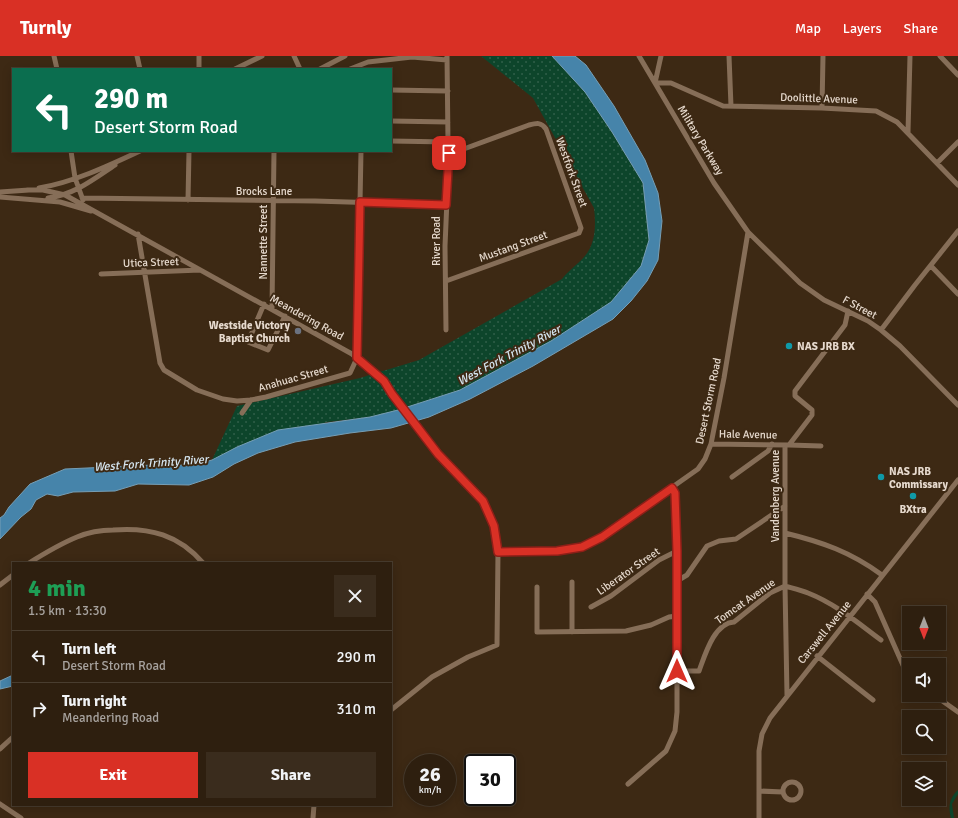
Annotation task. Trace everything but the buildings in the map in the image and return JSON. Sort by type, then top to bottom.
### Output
[{"type":"street","points":[[54,56],[57,68]]},
{"type":"street","points":[[137,56],[140,68]]},
{"type":"street","points":[[198,68],[199,56]]},
{"type":"street","points":[[237,68],[262,56]]},
{"type":"street","points":[[294,56],[300,68]]},
{"type":"street","points":[[322,68],[345,56]]},
{"type":"street","points":[[353,68],[368,62],[412,56],[447,58]]},
{"type":"street","name":"Military Parkway","points":[[639,56],[714,183],[748,232]]},
{"type":"street","points":[[655,83],[661,56]]},
{"type":"street","points":[[729,56],[731,106]]},
{"type":"street","points":[[822,108],[823,56]]},
{"type":"street","points":[[908,132],[910,56]]},
{"type":"street","points":[[940,56],[958,75]]},
{"type":"street","name":"River Road","points":[[446,330],[446,205],[449,153],[447,58]]},
{"type":"street","name":"Doolittle Avenue","points":[[655,83],[671,83],[723,106],[822,108],[876,111],[897,122],[958,185]]},
{"type":"street","points":[[392,90],[448,91]]},
{"type":"street","points":[[392,122],[448,122]]},
{"type":"street","name":"Westfork Street","points":[[449,153],[529,125],[542,124],[546,129],[580,227]]},
{"type":"street","points":[[392,140],[448,142]]},
{"type":"street","points":[[937,163],[958,142]]},
{"type":"street","points":[[71,152],[75,178],[83,201]]},
{"type":"street","points":[[0,192],[27,190],[48,186],[75,178],[138,152]]},
{"type":"street","points":[[188,200],[189,152]]},
{"type":"street","name":"Nannette Street","points":[[272,309],[274,152]]},
{"type":"street","points":[[357,358],[361,152]]},
{"type":"street","points":[[39,199],[65,195],[79,188],[128,157]]},
{"type":"street","name":"Meandering Road","points":[[27,190],[43,190],[83,201],[98,213],[264,304],[357,358],[384,381],[392,394],[438,454],[483,501],[494,526],[498,552],[497,645],[468,657],[432,677],[392,709]]},
{"type":"street","name":"Meandering Road","points":[[0,197],[39,199],[60,202],[98,213]]},
{"type":"street","name":"Brocks Lane","points":[[83,201],[103,198],[360,202],[446,205]]},
{"type":"street","name":"Mustang Street","points":[[446,280],[579,233],[580,227]]},
{"type":"street","points":[[881,330],[958,231]]},
{"type":"street","name":"F Street","points":[[748,232],[800,284],[824,300],[868,321],[881,330],[900,346],[958,405]]},
{"type":"street","name":"Desert Storm Road","points":[[498,552],[557,551],[582,547],[602,537],[698,469],[705,459],[711,444],[727,364],[748,232]]},
{"type":"street","name":"Anahuac Street","points":[[138,234],[160,363],[164,370],[197,390],[223,399],[236,401],[251,400],[350,373],[357,358]]},
{"type":"street","points":[[930,266],[958,294]]},
{"type":"street","name":"Utica Street","points":[[101,274],[201,270]]},
{"type":"street","points":[[264,304],[248,342],[268,350],[285,316]]},
{"type":"street","name":"Vandenberg Avenue","points":[[787,694],[785,506],[787,445],[812,415],[812,410],[795,396],[795,391],[845,325],[848,311]]},
{"type":"street","points":[[242,413],[251,400]]},
{"type":"street","name":"Hale Avenue","points":[[711,444],[821,446]]},
{"type":"street","points":[[732,477],[768,451],[772,444]]},
{"type":"street","name":"Carswell Avenue","points":[[759,818],[759,751],[762,734],[770,718],[787,694],[833,640],[867,594],[958,480]]},
{"type":"street","points":[[628,784],[666,751],[675,731],[677,712],[677,551],[675,493],[672,488]]},
{"type":"street","points":[[677,581],[687,575],[707,546],[720,541],[736,539],[785,506]]},
{"type":"street","points":[[31,562],[49,550],[78,536],[102,530],[128,528],[150,531],[184,544],[202,562]]},
{"type":"street","points":[[785,533],[816,541],[843,551],[861,560],[882,575]]},
{"type":"street","name":"Liberator Street","points":[[591,607],[611,596],[659,560],[677,551]]},
{"type":"street","points":[[0,585],[12,576]]},
{"type":"street","points":[[572,582],[572,632]]},
{"type":"street","name":"Tomcat Avenue","points":[[677,671],[699,670],[708,647],[719,629],[728,622],[734,622],[770,593],[785,586],[809,593],[822,600],[850,616],[881,640]]},
{"type":"street","points":[[537,588],[537,632],[626,631],[651,625],[677,616]]},
{"type":"street","points":[[867,594],[875,602],[902,663]]},
{"type":"street","points":[[818,656],[873,700]]},
{"type":"street","points":[[944,702],[958,712]]},
{"type":"street","points":[[0,749],[12,738]]},
{"type":"street","points":[[759,792],[783,792]]},
{"type":"street","points":[[0,804],[21,818]]},
{"type":"street","points":[[314,806],[314,818]]},
{"type":"green space","points":[[481,56],[552,56],[585,92],[612,132],[643,183],[649,240],[641,266],[611,302],[551,341],[460,390],[398,410],[370,417],[327,422],[212,460],[237,406],[360,378],[419,360],[562,279],[588,252],[594,234],[594,208],[533,98]]},
{"type":"green space","points":[[958,790],[958,794],[952,804],[954,818],[951,818],[951,799]]},
{"type":"water","points":[[552,56],[575,56],[586,65],[614,106],[645,160],[658,193],[662,221],[658,260],[647,281],[631,301],[613,319],[533,366],[470,399],[429,417],[391,428],[295,442],[258,453],[234,464],[213,477],[189,485],[138,484],[115,491],[73,492],[58,496],[47,494],[36,500],[31,509],[21,517],[0,539],[0,518],[30,484],[65,469],[153,465],[192,465],[212,460],[237,447],[278,430],[370,417],[398,410],[460,390],[551,341],[611,302],[641,266],[649,240],[643,183],[612,132],[585,92]]},
{"type":"water","points":[[12,675],[12,686],[0,689],[0,681]]},
{"type":"place","name":"Westside Victory Baptist Church","points":[[298,331]]},
{"type":"place","name":"NAS JRB BX","points":[[789,346]]},
{"type":"place","name":"NAS JRB Commissary","points":[[881,477]]},
{"type":"place","name":"BXtra","points":[[913,496]]},
{"type":"route","points":[[449,153],[446,205],[360,202],[357,358],[384,381],[392,394],[438,454],[483,501],[494,526],[498,552],[557,551],[582,547],[593,543],[672,488],[675,493],[677,551],[677,671]]},
{"type":"water label","name":"West Fork Trinity River","points":[[509,355]]},
{"type":"water label","name":"West Fork Trinity River","points":[[151,463]]}]
